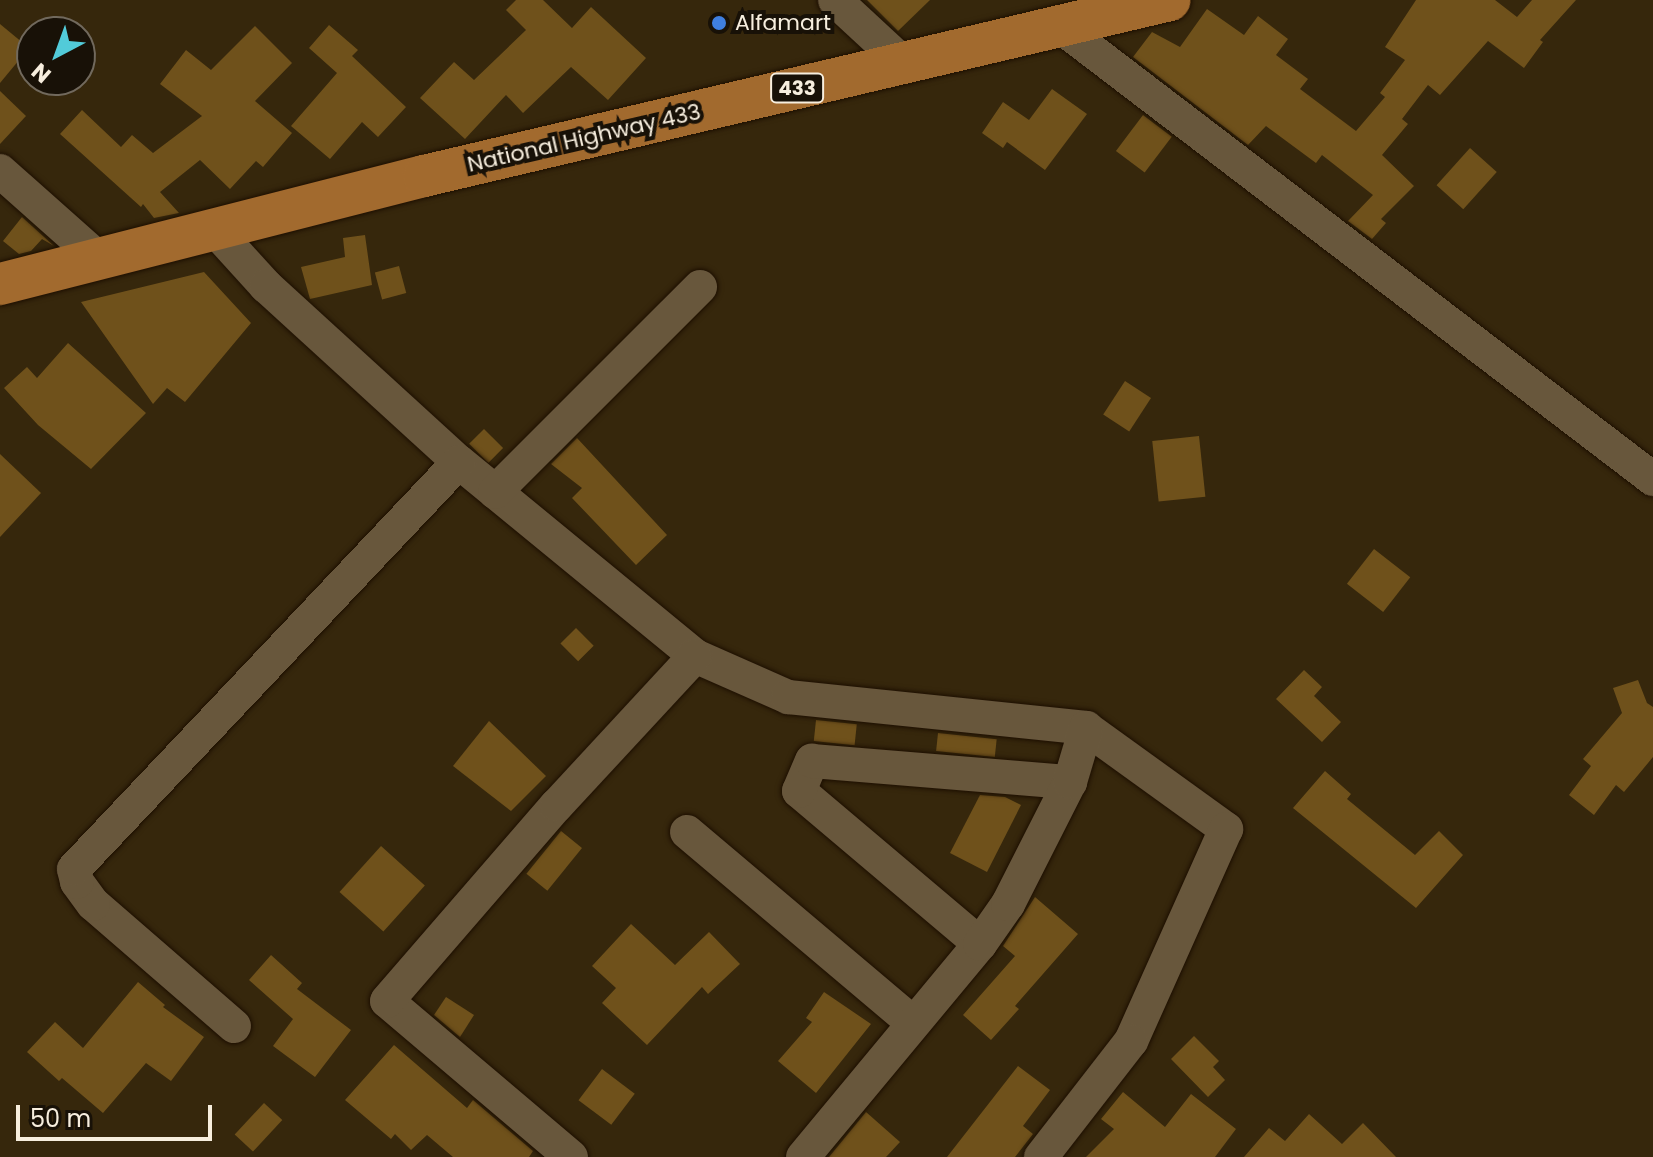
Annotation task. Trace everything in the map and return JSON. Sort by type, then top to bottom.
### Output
[{"type":"main road","name":"National Highway 433","points":[[0,284],[424,176],[1170,0]]},
{"type":"street","points":[[835,0],[903,63]]},
{"type":"street","points":[[1061,27],[1653,479]]},
{"type":"street","points":[[0,171],[99,259]]},
{"type":"street","points":[[215,230],[266,286],[459,462],[695,656],[788,697],[1086,728],[1226,829],[1131,1041],[1041,1157]]},
{"type":"street","points":[[495,492],[700,287]]},
{"type":"street","points":[[234,1026],[93,904],[77,882],[74,869],[459,462]]},
{"type":"street","points":[[571,1157],[387,1001],[557,805],[695,656]]},
{"type":"street","points":[[803,1157],[980,944],[1008,904],[1070,782],[1086,728]]},
{"type":"street","points":[[980,944],[799,791],[812,761],[1070,782]]},
{"type":"street","points":[[687,832],[913,1023]]},
{"type":"building","points":[[516,0],[543,0],[572,28],[591,7],[646,58],[608,100],[571,67],[523,113],[506,95],[465,139],[420,98],[454,62],[474,80],[526,30],[506,10]]},
{"type":"building","points":[[867,0],[930,0],[898,31]]},
{"type":"building","points":[[1416,0],[1495,0],[1517,17],[1532,0],[1576,0],[1540,40],[1543,42],[1524,68],[1488,41],[1440,95],[1428,85],[1402,119],[1408,124],[1382,155],[1414,186],[1381,219],[1386,223],[1372,239],[1348,221],[1373,195],[1322,155],[1316,163],[1266,126],[1248,145],[1133,57],[1152,32],[1180,47],[1207,9],[1244,35],[1258,16],[1288,39],[1276,55],[1308,79],[1300,89],[1356,131],[1385,97],[1380,93],[1405,60],[1385,47]]},
{"type":"building","points":[[0,24],[16,37],[16,64],[0,83]]},
{"type":"building","points":[[329,25],[358,50],[352,56],[406,107],[378,137],[362,122],[330,159],[291,126],[337,73],[309,48]]},
{"type":"building","points":[[255,26],[292,63],[255,101],[292,133],[263,167],[256,161],[230,189],[200,160],[160,192],[179,213],[154,218],[143,204],[141,207],[60,134],[82,110],[121,147],[132,135],[153,153],[202,116],[160,84],[186,50],[211,70]]},
{"type":"building","points":[[1052,89],[1087,114],[1045,170],[1007,142],[1003,148],[982,133],[1003,102],[1029,120]]},
{"type":"building","points":[[0,91],[26,116],[0,144]]},
{"type":"building","points":[[1143,115],[1172,137],[1145,173],[1116,151]]},
{"type":"building","points":[[1470,148],[1497,172],[1463,209],[1437,185]]},
{"type":"building","points":[[22,217],[54,246],[42,239],[31,251],[19,254],[3,241]]},
{"type":"building","points":[[365,235],[372,285],[310,299],[301,267],[345,257],[343,238]]},
{"type":"building","points":[[399,266],[406,293],[382,300],[375,272]]},
{"type":"building","points":[[204,272],[251,323],[185,402],[167,388],[153,404],[81,302]]},
{"type":"building","points":[[68,343],[146,413],[91,469],[38,425],[4,388],[27,367],[37,378]]},
{"type":"building","points":[[1125,381],[1151,398],[1129,431],[1103,415]]},
{"type":"building","points":[[484,429],[503,448],[488,463],[469,444]]},
{"type":"building","points":[[1199,436],[1205,497],[1159,502],[1152,441]]},
{"type":"building","points":[[577,438],[667,535],[636,565],[572,498],[582,488],[551,464]]},
{"type":"building","points":[[0,454],[41,493],[0,537]]},
{"type":"building","points":[[1374,549],[1410,577],[1383,612],[1347,584]]},
{"type":"building","points":[[576,628],[594,646],[578,661],[560,644]]},
{"type":"building","points":[[1304,670],[1322,687],[1314,696],[1341,722],[1322,742],[1276,699]]},
{"type":"building","points":[[1638,680],[1647,703],[1653,707],[1653,757],[1624,792],[1616,785],[1594,815],[1569,795],[1591,766],[1583,759],[1622,713],[1613,688]]},
{"type":"building","points":[[816,720],[857,724],[855,745],[814,741]]},
{"type":"building","points":[[489,721],[546,776],[511,811],[453,766]]},
{"type":"building","points":[[938,733],[997,739],[995,757],[936,751]]},
{"type":"building","points":[[1325,771],[1351,794],[1347,799],[1415,855],[1439,831],[1463,855],[1416,908],[1293,808]]},
{"type":"building","points":[[980,795],[1005,797],[1021,805],[987,872],[950,853]]},
{"type":"building","points":[[561,831],[582,848],[547,891],[526,874]]},
{"type":"building","points":[[381,846],[425,885],[383,932],[340,892]]},
{"type":"building","points":[[1035,897],[1078,934],[1015,1006],[1019,1009],[991,1040],[963,1015],[1015,956],[1003,946]]},
{"type":"building","points":[[631,924],[675,965],[709,932],[740,964],[708,994],[702,987],[647,1045],[602,1003],[616,988],[592,966]]},
{"type":"building","points":[[271,955],[302,983],[297,989],[351,1030],[315,1077],[273,1046],[293,1019],[249,980]]},
{"type":"building","points":[[138,982],[165,1005],[163,1007],[204,1037],[171,1081],[146,1063],[103,1113],[62,1078],[59,1081],[27,1052],[55,1022],[83,1048]]},
{"type":"building","points":[[824,992],[871,1024],[816,1093],[778,1061],[812,1022],[806,1018]]},
{"type":"building","points":[[446,997],[474,1015],[460,1037],[434,1015]]},
{"type":"building","points":[[1194,1036],[1219,1061],[1213,1067],[1225,1080],[1208,1097],[1171,1059]]},
{"type":"building","points":[[394,1045],[467,1108],[473,1100],[533,1151],[529,1157],[453,1157],[427,1135],[411,1150],[395,1134],[391,1139],[345,1100]]},
{"type":"building","points":[[1018,1066],[1050,1090],[1023,1126],[1033,1134],[1015,1157],[947,1157]]},
{"type":"building","points":[[602,1069],[635,1094],[611,1125],[579,1100]]},
{"type":"building","points":[[1123,1092],[1165,1127],[1191,1094],[1236,1129],[1215,1157],[1086,1157],[1114,1129],[1101,1119]]},
{"type":"building","points":[[264,1103],[282,1120],[253,1151],[235,1134]]},
{"type":"building","points":[[866,1112],[900,1142],[886,1157],[829,1157]]},
{"type":"building","points":[[1309,1114],[1342,1144],[1363,1123],[1396,1157],[1244,1157],[1269,1128],[1285,1141]]},
{"type":"place","name":"Alfamart","points":[[719,23]]}]
